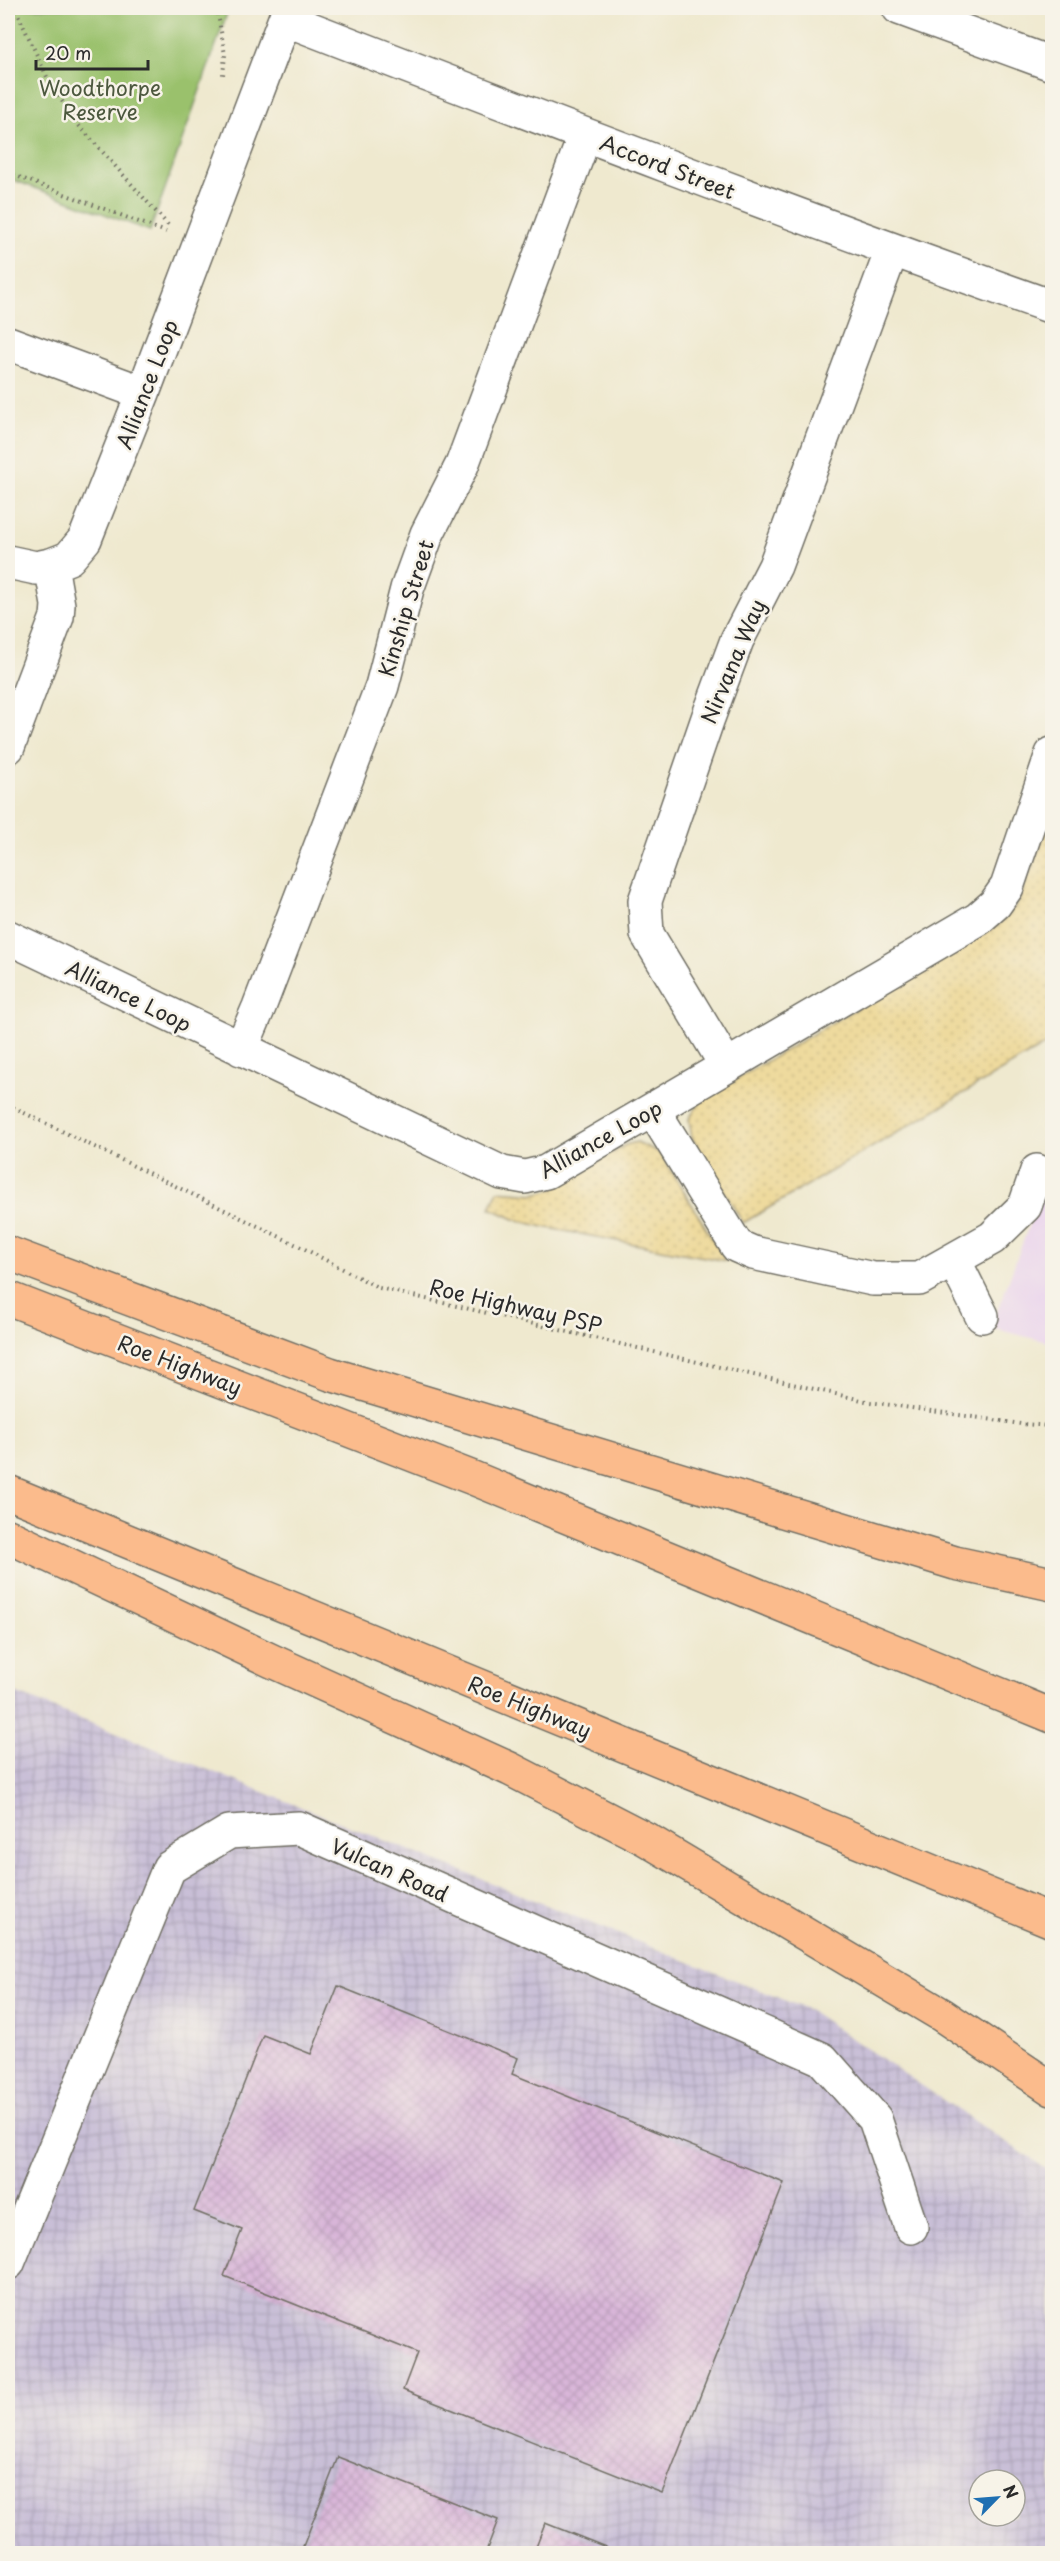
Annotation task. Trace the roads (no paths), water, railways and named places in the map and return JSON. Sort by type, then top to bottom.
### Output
[{"type":"highway","points":[[8,1252],[330,1374],[955,1563],[1053,1584]]},
{"type":"highway","name":"Roe Highway","points":[[8,1298],[484,1482],[1053,1716]]},
{"type":"highway","name":"Roe Highway","points":[[8,1492],[1053,1921]]},
{"type":"highway","points":[[8,1536],[272,1661],[510,1769],[646,1839],[942,2015],[1053,2089]]},
{"type":"street","points":[[899,8],[1053,64]]},
{"type":"street","name":"Accord Street","points":[[287,13],[585,135],[1053,308]]},
{"type":"street","name":"Alliance Loop","points":[[51,565],[69,558],[85,539],[143,393],[287,13]]},
{"type":"street","name":"Kinship Street","points":[[241,1048],[259,1007],[382,686],[408,589],[427,534],[462,465],[585,135]]},
{"type":"street","name":"Nirvana Way","points":[[726,1065],[647,934],[645,901],[716,695],[737,640],[775,566],[892,250]]},
{"type":"street","points":[[8,343],[143,393]]},
{"type":"street","points":[[8,562],[36,568],[51,565],[58,604],[57,617],[8,747]]},
{"type":"street","name":"Alliance Loop","points":[[8,937],[502,1173],[525,1177],[546,1172],[978,919],[995,904],[1007,887],[1053,754]]},
{"type":"street","points":[[653,1110],[737,1246],[753,1253],[873,1280],[919,1279],[992,1238],[1025,1206],[1037,1171]]},
{"type":"street","points":[[954,1260],[982,1316]]},
{"type":"street","name":"Vulcan Road","points":[[8,2263],[169,1868],[229,1832],[299,1828],[822,2059],[876,2119],[911,2228]]},
{"type":"park label","name":"Woodthorpe Reserve","points":[[100,99]]}]
